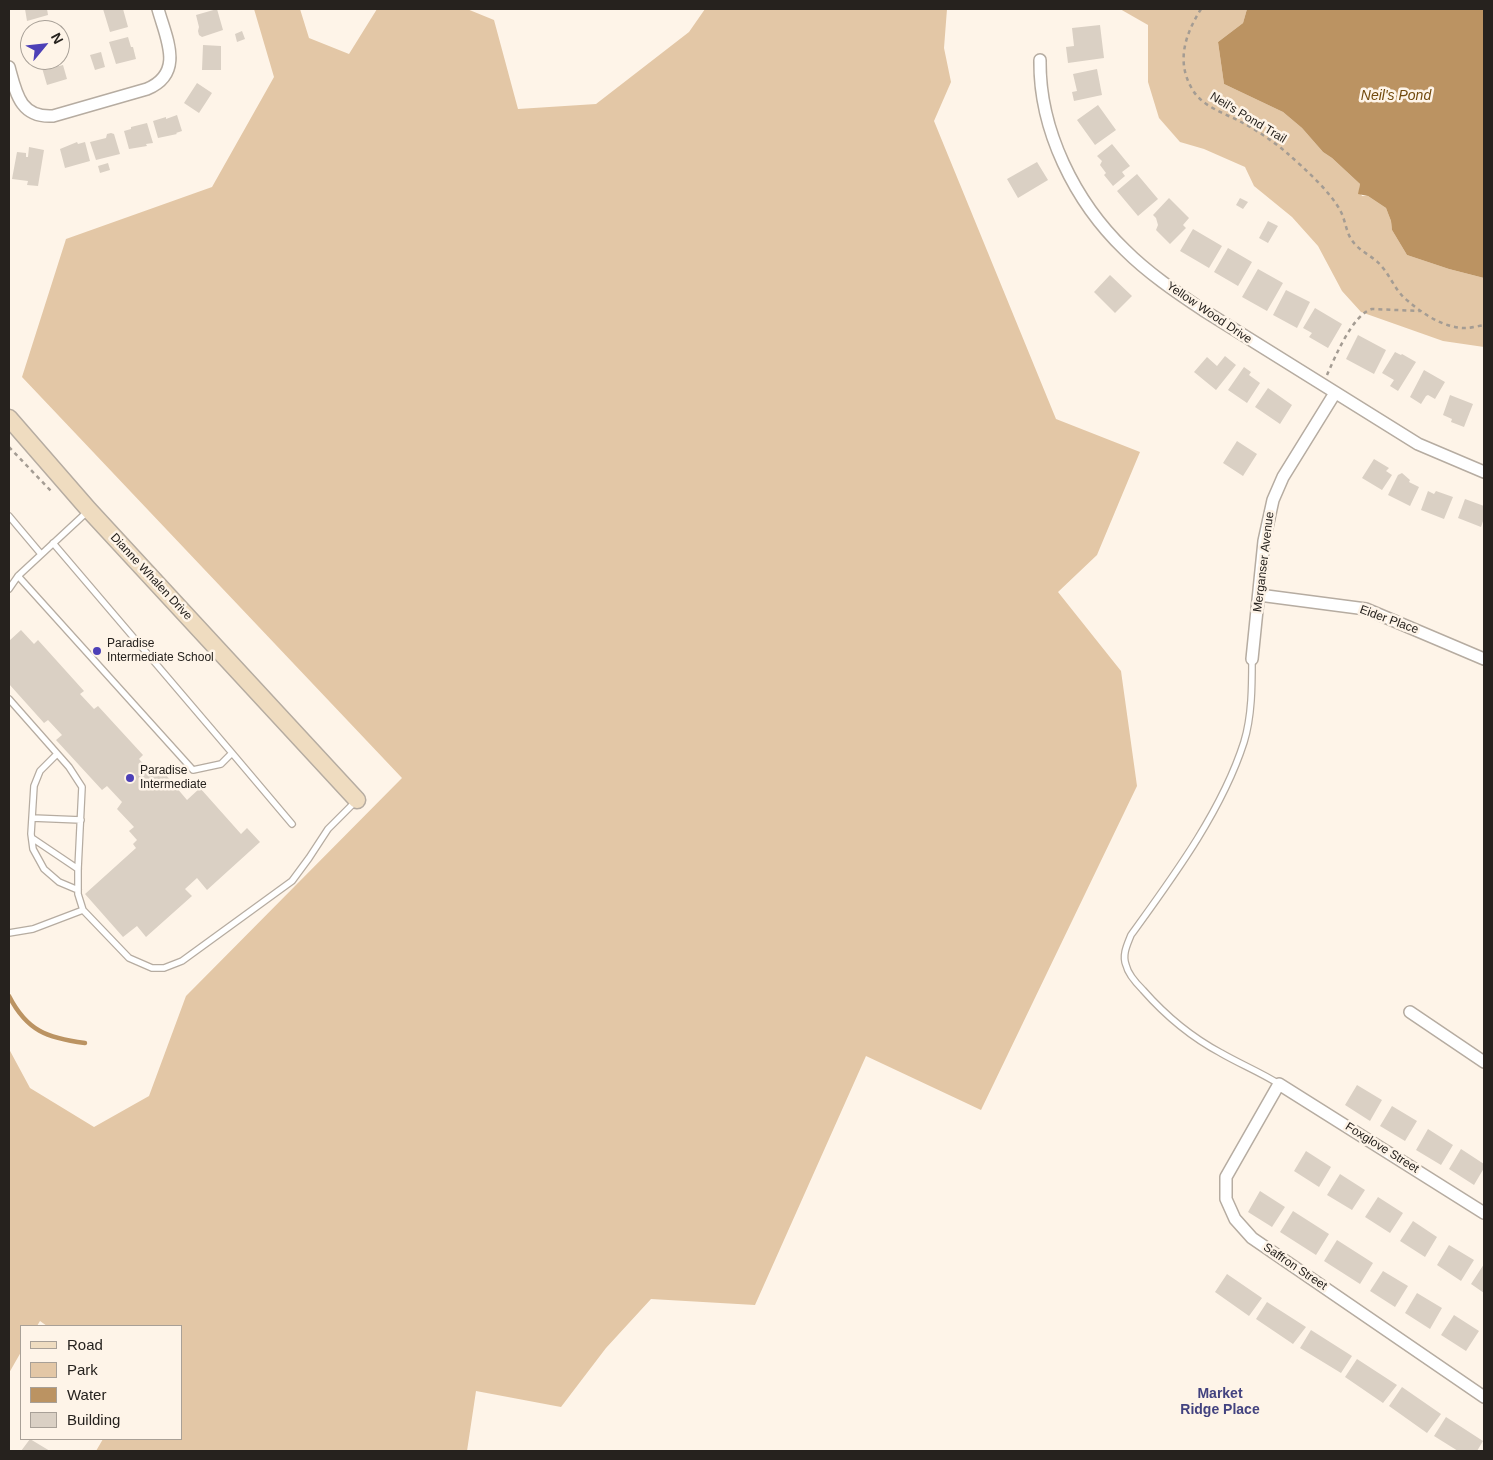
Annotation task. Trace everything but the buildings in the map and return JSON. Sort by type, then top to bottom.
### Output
[{"type":"street","points":[[9,67],[20,100],[25,107],[39,116],[53,116],[147,89],[164,77],[170,63],[169,48],[158,9]]},
{"type":"street","name":"Yellow Wood Drive","points":[[1040,60],[1040,78],[1044,104],[1062,158],[1080,195],[1108,233],[1125,251],[1174,290],[1226,326],[1427,449],[1484,472]]},
{"type":"street","name":"Merganser Avenue","points":[[1252,659],[1266,526],[1273,500],[1283,477],[1335,393]]},
{"type":"street","name":"Dianne Whalen Drive","points":[[9,418],[89,510],[356,800]]},
{"type":"street","name":"Eider Place","points":[[1258,595],[1366,609],[1484,659]]},
{"type":"street","points":[[1410,1012],[1484,1062]]},
{"type":"street","name":"Foxglove Street","points":[[1279,1084],[1484,1213]]},
{"type":"street","name":"Saffron Street","points":[[1279,1084],[1226,1177],[1226,1199],[1235,1220],[1252,1238],[1484,1397]]},
{"type":"lane","points":[[9,589],[18,576],[89,510]]},
{"type":"lane","points":[[9,516],[41,554]]},
{"type":"lane","points":[[53,543],[292,824]]},
{"type":"lane","points":[[18,576],[193,770],[221,764],[232,754]]},
{"type":"lane","points":[[1252,659],[1250,707],[1244,740],[1232,774],[1194,843],[1131,935],[1125,950],[1125,958],[1126,965],[1137,984],[1154,1003],[1189,1034],[1221,1054],[1258,1071],[1279,1084]]},
{"type":"lane","points":[[9,698],[69,767],[82,787],[78,890],[82,910],[129,958],[152,968],[164,968],[182,961],[292,880],[328,829],[356,800]]},
{"type":"lane","points":[[57,754],[40,771],[34,786],[33,849],[44,868],[59,882],[78,890]]},
{"type":"lane","points":[[32,818],[81,820]]},
{"type":"lane","points":[[32,838],[78,869]]},
{"type":"lane","points":[[9,933],[33,929],[82,910]]},
{"type":"path","name":"Neil's Pond Trail","points":[[1201,9],[1186,38],[1183,52],[1187,77],[1198,98],[1212,108],[1265,136],[1306,171],[1341,212],[1347,232],[1353,243],[1370,255],[1383,268],[1400,293],[1421,311],[1449,326],[1466,328],[1484,325]]},
{"type":"path","points":[[1322,385],[1336,354],[1365,311],[1372,309],[1421,311]]},
{"type":"green space","points":[[254,9],[300,9],[309,38],[349,54],[377,9],[467,9],[494,20],[518,109],[596,104],[689,32],[705,9],[947,9],[944,48],[951,82],[934,121],[1056,419],[1140,452],[1097,555],[1058,592],[1121,671],[1137,786],[981,1110],[866,1056],[755,1305],[651,1299],[606,1348],[561,1407],[476,1391],[467,1451],[96,1451],[102,1440],[182,1440],[182,1325],[46,1325],[40,1321],[38,1325],[20,1325],[20,1354],[9,1373],[9,1049],[30,1088],[94,1127],[149,1096],[186,996],[402,778],[22,377],[66,239],[212,187],[274,77]]},
{"type":"green space","points":[[1120,9],[1247,9],[1243,23],[1218,42],[1224,84],[1283,112],[1302,128],[1323,152],[1360,184],[1359,190],[1362,196],[1368,196],[1386,208],[1392,230],[1407,255],[1484,278],[1484,347],[1443,341],[1361,312],[1342,291],[1318,246],[1292,217],[1254,186],[1245,167],[1204,149],[1180,142],[1159,118],[1148,82],[1148,25]]},
{"type":"water","name":"Neil's Pond","points":[[1247,9],[1484,9],[1484,278],[1407,255],[1392,230],[1386,208],[1368,196],[1358,194],[1360,184],[1323,152],[1302,128],[1283,112],[1224,84],[1218,42],[1243,23]]},
{"type":"waterway","points":[[9,996],[23,1017],[40,1031],[60,1038],[85,1043]]},
{"type":"place","name":"Paradise Intermediate School","points":[[97,651]]},
{"type":"place","name":"Paradise Intermediate","points":[[130,778]]},
{"type":"district","name":"Market Ridge Place","points":[[1220,1402]]}]
